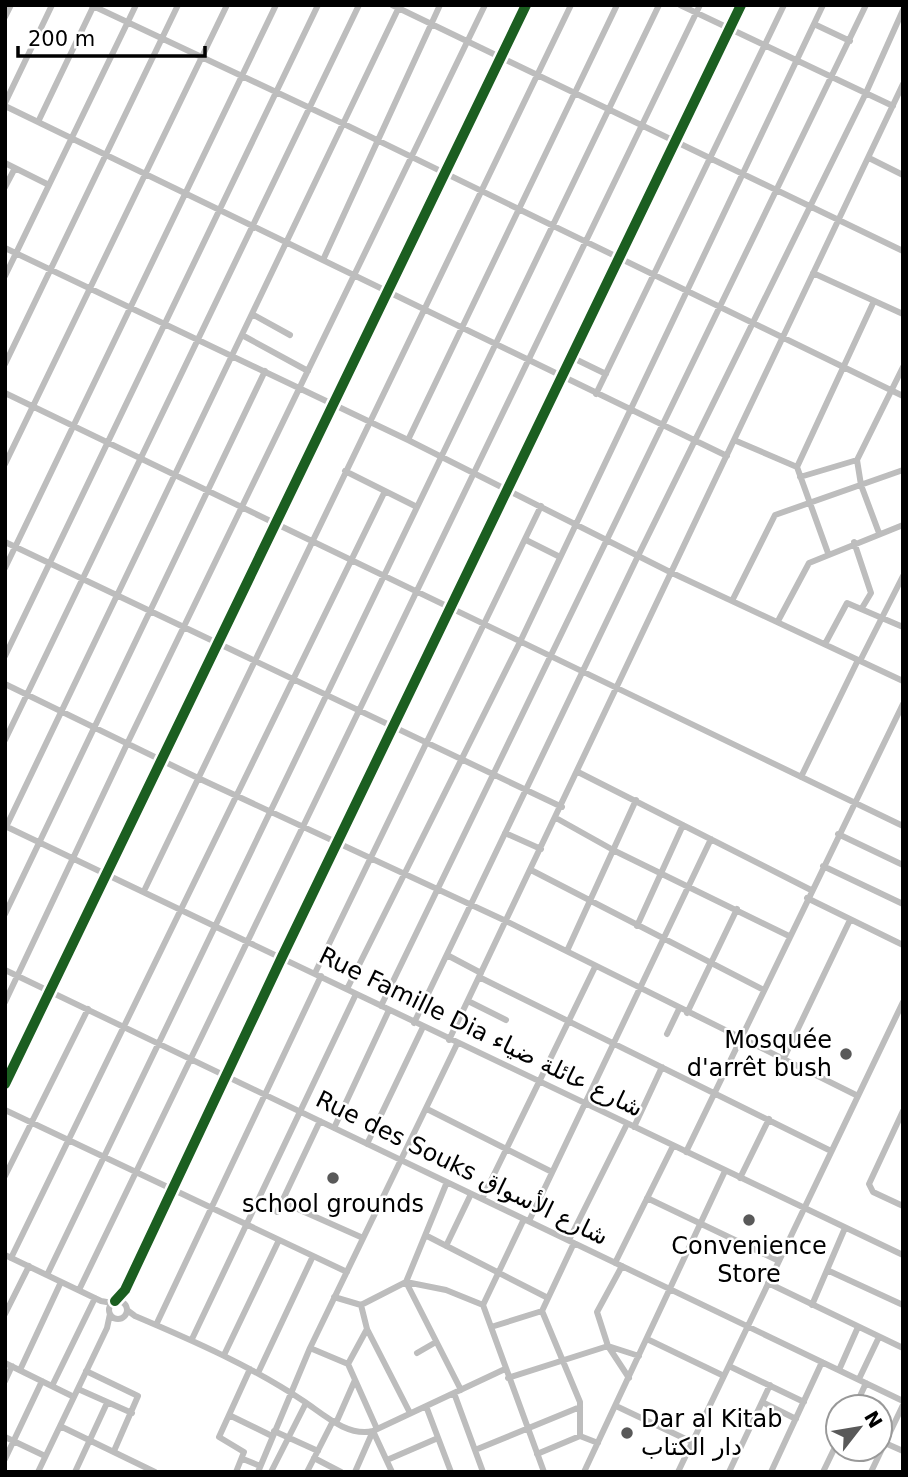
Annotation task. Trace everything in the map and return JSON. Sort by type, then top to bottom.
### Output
[{"type":"street","points":[[5,17],[11,5]]},
{"type":"street","points":[[52,5],[5,104],[146,177],[253,226],[727,456]]},
{"type":"street","points":[[5,276],[136,5]]},
{"type":"street","points":[[5,364],[178,5]]},
{"type":"street","points":[[5,464],[227,5]]},
{"type":"street","points":[[5,568],[187,195],[276,5]]},
{"type":"street","points":[[5,656],[318,5]]},
{"type":"street","points":[[5,740],[200,340],[359,5]]},
{"type":"street","points":[[323,260],[440,5]]},
{"type":"street","points":[[5,1002],[485,5]]},
{"type":"street","points":[[5,1084],[526,5]]},
{"type":"street","points":[[144,891],[479,191],[571,5]]},
{"type":"street","points":[[408,440],[618,5]]},
{"type":"street","points":[[47,1275],[659,5]]},
{"type":"street","points":[[680,5],[797,59],[831,79],[893,106]]},
{"type":"street","points":[[79,1290],[188,1058],[359,712],[699,5]]},
{"type":"street","points":[[38,1472],[107,1328],[111,1307],[125,1290],[282,957],[741,5]]},
{"type":"street","points":[[596,394],[784,5]]},
{"type":"street","points":[[347,989],[520,642],[558,556],[823,5]]},
{"type":"street","points":[[334,1128],[385,1008],[492,774],[608,542],[866,5]]},
{"type":"street","points":[[38,122],[93,6],[378,140],[903,397]]},
{"type":"street","points":[[6,827],[231,356],[288,243],[397,6],[430,25],[902,249]]},
{"type":"street","points":[[414,1023],[638,556],[865,94],[903,10]]},
{"type":"street","points":[[814,24],[849,41]]},
{"type":"street","points":[[449,1040],[902,87]]},
{"type":"street","points":[[869,158],[903,175]]},
{"type":"street","points":[[5,163],[49,185]]},
{"type":"street","points":[[5,187],[15,168]]},
{"type":"street","points":[[5,248],[408,440],[670,572],[733,599],[903,681]]},
{"type":"street","points":[[813,273],[903,314]]},
{"type":"street","points":[[796,467],[874,301]]},
{"type":"street","points":[[252,314],[290,335]]},
{"type":"street","points":[[242,335],[308,370]]},
{"type":"street","points":[[571,357],[606,374]]},
{"type":"street","points":[[879,533],[862,485],[857,460],[903,367]]},
{"type":"street","points":[[5,914],[265,372]]},
{"type":"street","points":[[5,393],[616,690],[903,826]]},
{"type":"street","points":[[734,440],[796,467],[828,553]]},
{"type":"street","points":[[800,477],[857,460]]},
{"type":"street","points":[[733,599],[775,515],[903,470]]},
{"type":"street","points":[[345,471],[417,508]]},
{"type":"street","points":[[385,491],[69,1140],[8,1256],[111,1307],[192,1339],[250,1368],[334,1422],[359,1432],[375,1430],[505,1369]]},
{"type":"street","points":[[156,1325],[265,1095],[371,858],[541,506]]},
{"type":"street","points":[[778,621],[807,565],[854,542],[903,525]]},
{"type":"street","points":[[526,540],[558,556]]},
{"type":"street","points":[[5,542],[562,807]]},
{"type":"street","points":[[854,542],[871,593],[862,607]]},
{"type":"street","points":[[801,777],[903,576]]},
{"type":"street","points":[[825,644],[844,605],[851,603],[903,627]]},
{"type":"street","points":[[5,684],[162,761],[506,921],[858,1096]]},
{"type":"street","points":[[686,1152],[853,802],[903,704]]},
{"type":"street","points":[[578,772],[811,890]]},
{"type":"street","points":[[567,951],[592,902],[636,800]]},
{"type":"street","points":[[556,818],[615,851],[789,936]]},
{"type":"street","points":[[637,926],[683,825]]},
{"type":"street","name":"Rue Famille Dia شارع عائلة ضياء","points":[[6,827],[903,1255]]},
{"type":"street","points":[[505,832],[541,849]]},
{"type":"street","points":[[838,834],[903,865]]},
{"type":"street","points":[[482,1305],[552,1172],[710,839]]},
{"type":"street","points":[[823,866],[903,904]]},
{"type":"street","points":[[531,870],[764,990]]},
{"type":"street","points":[[807,898],[903,945]]},
{"type":"street","points":[[687,1013],[737,909]]},
{"type":"street","points":[[783,1060],[850,920]]},
{"type":"street","points":[[447,955],[480,975],[831,1151]]},
{"type":"street","points":[[482,1199],[595,967]]},
{"type":"street","name":"Rue des Souks شارع الأسواق","points":[[5,970],[859,1379],[903,1403]]},
{"type":"street","points":[[192,1339],[356,994]]},
{"type":"street","points":[[468,1001],[506,1020]]},
{"type":"street","points":[[678,1472],[903,1002]]},
{"type":"street","points":[[5,1176],[88,1009]]},
{"type":"street","points":[[667,1034],[679,1009]]},
{"type":"street","points":[[895,1018],[903,1021]]},
{"type":"street","points":[[367,1144],[423,1027]]},
{"type":"street","points":[[243,1459],[259,1469],[310,1348],[457,1044]]},
{"type":"street","points":[[491,1327],[542,1311],[572,1242],[662,1067]]},
{"type":"street","points":[[427,1109],[552,1172]]},
{"type":"street","points":[[5,1110],[347,1272]]},
{"type":"street","points":[[902,1204],[873,1192],[869,1184],[903,1111]]},
{"type":"street","points":[[740,1178],[769,1119]]},
{"type":"street","points":[[278,1212],[320,1121]]},
{"type":"street","points":[[629,1378],[608,1346],[598,1309],[673,1146]]},
{"type":"street","points":[[584,1472],[726,1171]]},
{"type":"street","points":[[406,1282],[447,1182]]},
{"type":"street","points":[[446,1246],[471,1194]]},
{"type":"street","points":[[647,1198],[779,1261]]},
{"type":"street","points":[[282,1202],[363,1238]]},
{"type":"street","points":[[812,1305],[845,1228]]},
{"type":"street","points":[[427,1236],[548,1298]]},
{"type":"street","points":[[224,1355],[279,1240]]},
{"type":"street","points":[[258,1373],[313,1256]]},
{"type":"street","points":[[5,1314],[29,1266]]},
{"type":"street","points":[[827,1270],[903,1305]]},
{"type":"street","points":[[20,1370],[61,1282]]},
{"type":"street","points":[[406,1282],[457,1391],[483,1472]]},
{"type":"street","points":[[334,1297],[361,1305],[406,1282],[446,1290],[482,1305],[544,1472]]},
{"type":"street","points":[[768,1283],[903,1348]]},
{"type":"street","points":[[107,1328],[125,1312],[125,1290]]},
{"type":"street","points":[[52,1386],[98,1300]]},
{"type":"street","points":[[361,1305],[367,1329],[410,1413]]},
{"type":"street","points":[[111,1307],[115,1318],[125,1312]]},
{"type":"street","points":[[542,1311],[580,1407],[580,1436]]},
{"type":"street","points":[[839,1370],[859,1327]]},
{"type":"street","points":[[348,1364],[367,1329]]},
{"type":"street","points":[[859,1379],[879,1337]]},
{"type":"street","points":[[647,1339],[724,1376]]},
{"type":"street","points":[[417,1353],[436,1342]]},
{"type":"street","points":[[508,1378],[562,1358],[608,1346],[639,1356]]},
{"type":"street","points":[[310,1348],[348,1364],[392,1472]]},
{"type":"street","points":[[782,1472],[772,1470],[822,1362]]},
{"type":"street","points":[[5,1381],[9,1364],[74,1397]]},
{"type":"street","points":[[729,1366],[804,1402]]},
{"type":"street","points":[[236,1472],[243,1459],[243,1450],[219,1439],[250,1368]]},
{"type":"street","points":[[86,1371],[138,1396],[114,1451]]},
{"type":"street","points":[[307,1472],[355,1380]]},
{"type":"street","points":[[5,1459],[41,1381]]},
{"type":"street","points":[[861,1393],[866,1383]]},
{"type":"street","points":[[729,1472],[770,1385]]},
{"type":"street","points":[[78,1388],[132,1413]]},
{"type":"street","points":[[762,1402],[796,1419]]},
{"type":"street","points":[[78,1471],[107,1403]]},
{"type":"street","points":[[271,1472],[306,1403]]},
{"type":"street","points":[[894,1423],[903,1403]]},
{"type":"street","points":[[426,1406],[451,1472]]},
{"type":"street","points":[[616,1406],[692,1442]]},
{"type":"street","points":[[475,1450],[580,1407]]},
{"type":"street","points":[[229,1415],[318,1451]]},
{"type":"street","points":[[60,1426],[155,1472]]},
{"type":"street","points":[[355,1472],[375,1430]]},
{"type":"street","points":[[537,1454],[580,1436],[598,1443]]},
{"type":"street","points":[[5,1437],[46,1456]]},
{"type":"street","points":[[387,1460],[439,1438]]},
{"type":"street","points":[[314,1458],[341,1472]]},
{"type":"cycle path","points":[[5,1084],[526,5]]},
{"type":"cycle path","points":[[115,1301],[125,1290],[282,957],[741,5]]},
{"type":"place","name":"Mosquée d'arrêt bush","points":[[846,1054]]},
{"type":"place","name":"school grounds","points":[[333,1178]]},
{"type":"place","name":"Convenience Store","points":[[749,1220]]},
{"type":"place","name":"Dar al Kitab دار الكتاب","points":[[627,1433]]}]
